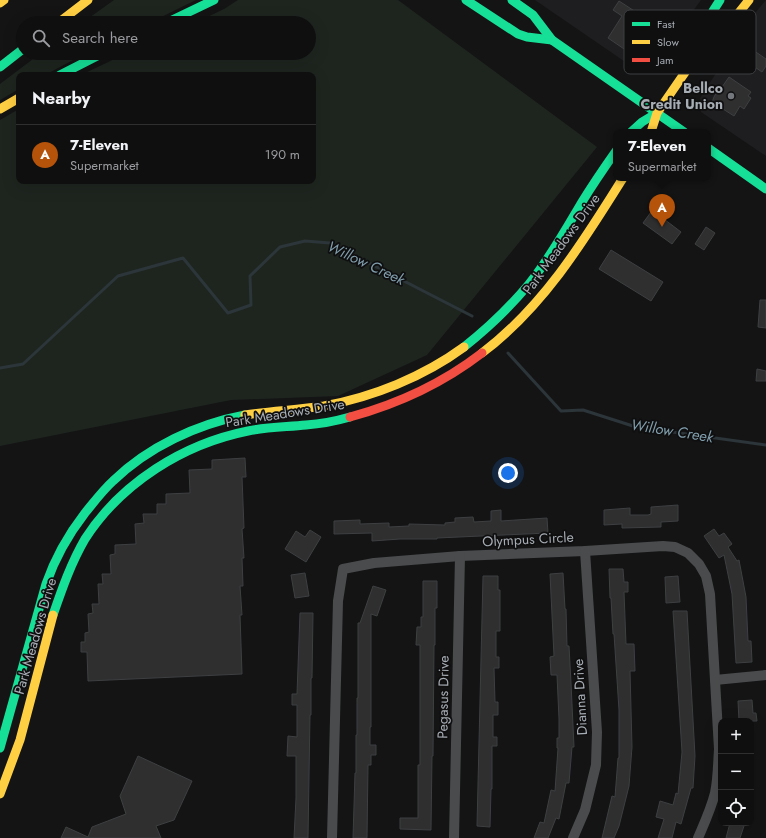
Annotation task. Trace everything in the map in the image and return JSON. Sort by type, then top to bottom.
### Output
[{"type":"main road","points":[[0,3],[4,0]]},
{"type":"main road","points":[[67,16],[88,0]]},
{"type":"main road","points":[[181,16],[214,0]]},
{"type":"main road","points":[[466,0],[518,34],[527,37],[552,40]]},
{"type":"main road","points":[[512,0],[533,15],[552,40],[680,129]]},
{"type":"main road","points":[[714,10],[720,0]]},
{"type":"main road","points":[[732,10],[741,0]]},
{"type":"main road","points":[[741,10],[749,0]]},
{"type":"main road","points":[[0,67],[16,54]]},
{"type":"main road","points":[[66,72],[89,60]]},
{"type":"main road","points":[[652,129],[657,112],[684,74]]},
{"type":"main road","points":[[0,109],[16,100]]},
{"type":"main road","points":[[634,129],[657,112]]},
{"type":"main road","points":[[711,150],[766,189]]},
{"type":"main road","name":"Park Meadows Drive","points":[[0,748],[42,595],[60,549],[72,529],[102,492],[118,476],[136,461],[156,448],[195,429],[236,416],[321,406],[366,396],[396,385],[455,353],[485,330],[500,316],[530,282],[546,261],[613,156]]},
{"type":"main road","name":"Park Meadows Drive","points":[[0,794],[19,741],[52,618],[70,567],[92,530],[102,516],[118,499],[133,485],[150,473],[180,454],[199,446],[218,439],[250,431],[326,423],[378,410],[436,384],[453,374],[513,328],[531,308],[571,259],[621,181]]},
{"type":"street","name":"Olympus Circle","points":[[332,838],[338,601],[343,570],[374,563],[460,556],[663,546],[675,547],[688,553],[699,564],[706,576],[710,594],[719,749],[718,774],[715,794],[698,838]]},
{"type":"street","name":"Dianna Drive","points":[[573,838],[585,810],[596,765],[597,732],[585,551]]},
{"type":"street","name":"Pegasus Drive","points":[[454,838],[460,556]]},
{"type":"street","points":[[715,680],[766,675]]},
{"type":"shaded area","points":[[114,0],[196,0],[163,16],[92,16]]},
{"type":"shaded area","points":[[238,0],[398,0],[597,147],[427,355],[338,396],[231,400],[0,446],[0,120],[16,111],[16,184],[316,184],[316,72],[87,72],[112,60],[316,60],[316,16],[210,16]]},
{"type":"shaded area","points":[[535,0],[701,0],[694,10],[624,10],[624,61]]},
{"type":"shaded area","points":[[766,0],[766,156],[701,112],[700,98],[716,74],[756,74],[756,12]]},
{"type":"shaded area","points":[[32,60],[73,60],[51,72],[16,72],[16,91],[0,100],[0,84]]},
{"type":"building","points":[[619,1],[633,10],[624,10],[624,49],[608,38],[622,16],[613,10]]},
{"type":"building","points":[[756,52],[766,59],[766,66],[762,72],[756,68]]},
{"type":"building","name":"Bellco Credit Union","points":[[729,77],[751,92],[748,96],[751,98],[744,109],[740,106],[734,116],[712,102],[720,86],[722,87]]},
{"type":"building","points":[[651,212],[659,218],[660,216],[681,232],[672,244],[643,223]]},
{"type":"building","points":[[706,227],[715,233],[704,250],[695,244]]},
{"type":"building","points":[[611,250],[663,282],[651,301],[599,269]]},
{"type":"building","points":[[760,300],[766,300],[766,328],[758,327]]},
{"type":"building","points":[[757,369],[766,371],[766,381],[756,381]]},
{"type":"building","points":[[245,458],[246,477],[242,477],[244,528],[242,529],[244,558],[242,558],[243,586],[240,586],[242,615],[240,615],[242,674],[88,681],[87,652],[81,652],[81,642],[85,642],[85,633],[89,632],[88,614],[93,613],[92,604],[99,604],[98,584],[103,584],[102,574],[111,574],[110,555],[115,554],[115,545],[136,544],[135,524],[144,523],[143,514],[157,514],[157,504],[166,504],[166,494],[190,493],[189,470],[212,469],[212,460]]},
{"type":"building","points":[[678,505],[678,521],[661,522],[661,527],[622,528],[622,524],[604,525],[604,510],[630,508],[630,515],[648,515],[651,514],[651,507]]},
{"type":"building","points":[[501,510],[501,521],[547,518],[548,533],[372,541],[372,533],[334,534],[334,521],[360,520],[360,524],[389,523],[389,527],[409,526],[409,524],[445,525],[445,523],[455,522],[455,518],[473,517],[474,522],[491,521],[491,511]]},
{"type":"building","points":[[714,529],[719,536],[724,533],[732,544],[728,547],[737,561],[739,560],[746,597],[748,641],[751,641],[752,662],[736,663],[732,594],[724,555],[719,558],[704,536]]},
{"type":"building","points":[[310,530],[321,537],[306,562],[285,549],[296,531],[305,537]]},
{"type":"building","points":[[609,569],[623,569],[624,582],[628,582],[628,592],[624,592],[626,644],[634,644],[635,671],[630,671],[632,747],[629,786],[619,826],[614,838],[602,838],[612,796],[615,797],[619,758],[619,710]]},
{"type":"building","points":[[305,573],[309,596],[295,598],[291,575]]},
{"type":"building","points":[[563,573],[567,646],[569,646],[574,747],[572,747],[569,783],[566,783],[559,819],[556,818],[548,838],[534,838],[540,822],[544,823],[551,790],[555,791],[559,719],[557,675],[551,675],[550,657],[554,656],[550,574]]},
{"type":"building","points":[[483,576],[498,576],[498,590],[500,590],[500,631],[496,631],[496,657],[499,657],[499,668],[494,668],[495,702],[498,702],[498,715],[493,715],[493,737],[497,737],[497,746],[492,746],[490,827],[477,826]]},
{"type":"building","points":[[678,576],[680,602],[666,603],[665,577]]},
{"type":"building","points":[[423,581],[437,581],[437,608],[435,608],[434,645],[431,830],[400,829],[400,818],[418,818],[418,765],[420,765],[420,645],[416,645],[417,627],[421,627],[421,617],[423,617]]},
{"type":"building","points":[[373,586],[386,590],[377,616],[371,614],[370,745],[376,745],[376,755],[371,755],[371,765],[368,765],[367,838],[353,838],[358,698],[358,623],[360,623]]},
{"type":"building","points":[[673,611],[687,611],[695,756],[693,788],[691,788],[681,824],[676,822],[672,838],[658,838],[664,819],[656,817],[660,801],[673,805],[676,793],[678,794],[682,752]]},
{"type":"building","points":[[300,613],[313,613],[308,838],[294,838],[296,756],[287,756],[288,736],[297,737],[297,705],[292,705],[292,694],[297,694]]},
{"type":"building","points":[[752,700],[753,713],[756,713],[757,721],[754,721],[754,718],[739,718],[738,701]]},
{"type":"building","points":[[138,756],[192,781],[174,820],[156,826],[161,838],[61,838],[66,827],[88,837],[92,827],[126,814],[120,796]]},
{"type":"building","points":[[729,826],[744,826],[740,838],[726,838]]},
{"type":"waterway","name":"Willow Creek","points":[[0,368],[23,364],[118,276],[183,258],[228,313],[251,305],[250,276],[280,247],[305,241],[330,243],[472,316]]},
{"type":"waterway","name":"Willow Creek","points":[[508,353],[561,411],[583,410],[636,427],[766,445]]},
{"type":"traffic: fast","points":[[181,16],[214,0]]},
{"type":"traffic: fast","points":[[466,0],[518,34],[527,37],[552,40]]},
{"type":"traffic: fast","points":[[512,0],[533,15],[552,40],[680,129]]},
{"type":"traffic: fast","points":[[714,10],[720,0]]},
{"type":"traffic: fast","points":[[0,67],[16,54]]},
{"type":"traffic: fast","points":[[66,72],[89,60]]},
{"type":"traffic: fast","points":[[634,129],[642,122],[657,113]]},
{"type":"traffic: fast","points":[[711,150],[766,189]]},
{"type":"traffic: fast","points":[[464,347],[498,317],[537,274],[551,254],[586,195],[613,155]]},
{"type":"traffic: fast","points":[[0,748],[46,584],[58,556],[79,521],[109,485],[127,469],[157,448],[209,424],[245,415]]},
{"type":"traffic: fast","points":[[53,615],[63,586],[85,539],[117,500],[135,484],[156,469],[177,456],[200,445],[224,437],[248,431],[317,424],[350,417]]},
{"type":"traffic: slow","points":[[0,3],[4,0]]},
{"type":"traffic: slow","points":[[67,16],[88,0]]},
{"type":"traffic: slow","points":[[741,10],[749,0]]},
{"type":"traffic: slow","points":[[652,129],[657,113],[684,74]]},
{"type":"traffic: slow","points":[[0,109],[16,100]]},
{"type":"traffic: slow","points":[[482,353],[504,335],[543,294],[593,226],[621,181]]},
{"type":"traffic: slow","points":[[245,415],[324,406],[361,397],[397,384],[432,368],[464,347]]},
{"type":"traffic: slow","points":[[0,794],[20,740],[53,615]]},
{"type":"traffic: jam","points":[[350,417],[403,399],[452,374],[482,353]]},
{"type":"place","name":"Bellco Credit Union","points":[[731,96]]},
{"type":"place","name":"7-Eleven","points":[[662,227]]}]
